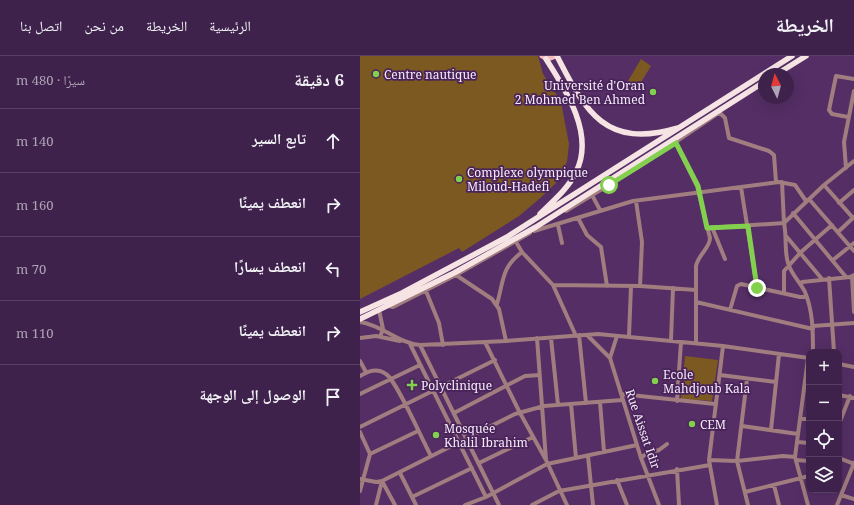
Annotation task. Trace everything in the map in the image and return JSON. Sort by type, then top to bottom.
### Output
[{"type":"highway","points":[[556,56],[583,103],[592,115],[608,126],[626,132],[643,135],[660,133],[686,125]]},
{"type":"highway","points":[[360,312],[446,271],[531,223],[792,56]]},
{"type":"highway","points":[[787,68],[806,56]]},
{"type":"highway","points":[[531,223],[566,189],[577,172],[581,157],[580,132],[577,116],[544,57]]},
{"type":"highway","points":[[360,320],[489,254],[721,112],[758,86]]},
{"type":"main road","points":[[544,57],[551,59],[556,56]]},
{"type":"street","points":[[848,117],[832,114],[829,110],[836,76],[854,79]]},
{"type":"street","points":[[846,168],[844,142],[848,117],[852,111],[854,91]]},
{"type":"street","points":[[388,306],[393,308],[516,242],[676,143],[721,112],[725,118],[729,138],[774,154],[776,182]]},
{"type":"street","points":[[676,143],[699,192],[710,227],[725,259]]},
{"type":"street","points":[[710,227],[784,223],[824,185],[854,161]]},
{"type":"street","points":[[782,182],[786,236],[785,248],[788,265],[806,297],[813,327],[813,349]]},
{"type":"street","points":[[534,231],[558,225],[600,210],[636,201],[782,182],[794,185],[838,232],[852,244],[854,250]]},
{"type":"street","points":[[824,185],[854,218],[838,232]]},
{"type":"street","points":[[741,187],[757,288]]},
{"type":"street","points":[[839,203],[854,190]]},
{"type":"street","points":[[592,195],[600,210]]},
{"type":"street","points":[[636,201],[642,242],[640,286]]},
{"type":"street","points":[[793,213],[833,260],[851,276],[854,312]]},
{"type":"street","points":[[578,218],[587,235],[601,247],[607,286]]},
{"type":"street","points":[[558,225],[562,243]]},
{"type":"street","points":[[784,294],[784,271],[788,265],[832,225]]},
{"type":"street","points":[[696,343],[696,263],[710,240],[710,227]]},
{"type":"street","points":[[786,236],[801,252],[822,279]]},
{"type":"street","points":[[516,242],[522,252],[553,285],[577,335],[586,402]]},
{"type":"street","points":[[833,260],[852,244]]},
{"type":"street","points":[[506,341],[497,304],[507,267],[510,261],[522,252]]},
{"type":"street","points":[[456,275],[497,304]]},
{"type":"street","points":[[800,285],[802,282],[851,276]]},
{"type":"street","points":[[829,278],[834,324],[834,349]]},
{"type":"street","points":[[730,310],[737,286],[741,284],[784,294],[806,297]]},
{"type":"street","points":[[553,285],[640,286],[696,290]]},
{"type":"street","points":[[629,336],[632,286]]},
{"type":"street","points":[[671,340],[673,288]]},
{"type":"street","points":[[426,291],[439,323],[443,345]]},
{"type":"street","points":[[696,302],[813,327],[854,323]]},
{"type":"street","points":[[379,310],[383,329],[380,337]]},
{"type":"street","points":[[360,320],[383,329],[410,344],[420,345],[506,341],[577,335],[629,336],[723,346],[806,358]]},
{"type":"street","points":[[587,335],[610,358],[617,336]]},
{"type":"street","points":[[360,338],[369,336],[404,341]]},
{"type":"street","points":[[537,338],[546,462]]},
{"type":"street","points":[[551,338],[558,405]]},
{"type":"street","points":[[485,342],[567,505]]},
{"type":"street","points":[[677,400],[681,342]]},
{"type":"street","points":[[410,344],[486,497]]},
{"type":"street","points":[[420,345],[499,505]]},
{"type":"street","points":[[718,505],[710,462],[715,404],[723,346]]},
{"type":"street","points":[[771,430],[779,354]]},
{"type":"street","name":"Rue Aissat Idir","points":[[610,358],[641,458],[659,505]]},
{"type":"street","points":[[360,427],[494,360]]},
{"type":"street","points":[[360,361],[366,372]]},
{"type":"street","points":[[360,394],[420,365]]},
{"type":"street","points":[[842,365],[854,367]]},
{"type":"street","points":[[360,376],[366,372],[380,370],[388,375],[406,405],[431,456]]},
{"type":"street","points":[[454,413],[525,376],[540,375]]},
{"type":"street","points":[[720,375],[776,382]]},
{"type":"street","points":[[429,382],[437,378]]},
{"type":"street","points":[[746,379],[737,461],[748,505]]},
{"type":"street","points":[[806,390],[798,434],[796,458],[808,505]]},
{"type":"street","points":[[621,394],[715,404]]},
{"type":"street","points":[[840,421],[852,397],[842,395]]},
{"type":"street","points":[[362,479],[376,482],[382,481],[431,456],[460,444],[520,412],[558,405],[622,400]]},
{"type":"street","points":[[600,402],[604,452]]},
{"type":"street","points":[[571,404],[576,458]]},
{"type":"street","points":[[801,418],[806,419]]},
{"type":"street","points":[[742,426],[798,434]]},
{"type":"street","points":[[370,454],[418,431]]},
{"type":"street","points":[[360,432],[370,454],[362,479],[360,491]]},
{"type":"street","points":[[479,463],[533,437]]},
{"type":"street","points":[[797,442],[806,443]]},
{"type":"street","points":[[641,458],[646,454],[659,450],[667,444]]},
{"type":"street","points":[[465,505],[472,504],[486,497],[546,462],[588,456],[637,445]]},
{"type":"street","points":[[588,456],[593,505]]},
{"type":"street","points":[[532,505],[559,491],[710,462],[737,461],[783,456],[806,460]]},
{"type":"street","points":[[837,505],[854,464],[842,459]]},
{"type":"street","points":[[412,497],[472,468]]},
{"type":"street","points":[[677,469],[679,505]]},
{"type":"street","points":[[400,473],[416,505]]},
{"type":"street","points":[[745,492],[806,477]]},
{"type":"street","points":[[617,480],[627,505]]},
{"type":"street","points":[[376,505],[382,481]]},
{"type":"street","points":[[382,481],[395,505]]},
{"type":"street","points":[[774,485],[779,505]]},
{"type":"street","points":[[841,494],[854,499]]},
{"type":"shaded area","name":"Complexe olympique Miloud-Hadefi","points":[[360,56],[538,56],[543,74],[561,102],[569,144],[567,162],[555,184],[519,216],[462,252],[459,248],[360,299]]},
{"type":"shaded area","points":[[641,59],[651,66],[638,87],[628,81]]},
{"type":"shaded area","points":[[685,356],[718,360],[712,401],[681,399]]},
{"type":"place","name":"Centre nautique","points":[[376,74]]},
{"type":"place","name":"Université d'Oran 2 Mohmed Ben Ahmed","points":[[653,92]]},
{"type":"place","name":"Complexe olympique Miloud-Hadefi","points":[[459,179]]},
{"type":"place","name":"Ecole Mahdjoub Kala","points":[[655,381]]},
{"type":"place","name":"Polyclinique","points":[[412,385]]},
{"type":"place","name":"CEM","points":[[692,424]]},
{"type":"place","name":"Mosquée Khalil Ibrahim","points":[[436,435]]},
{"type":"route","points":[[609,185],[676,143],[698,186],[707,228],[748,226],[757,288]]}]
